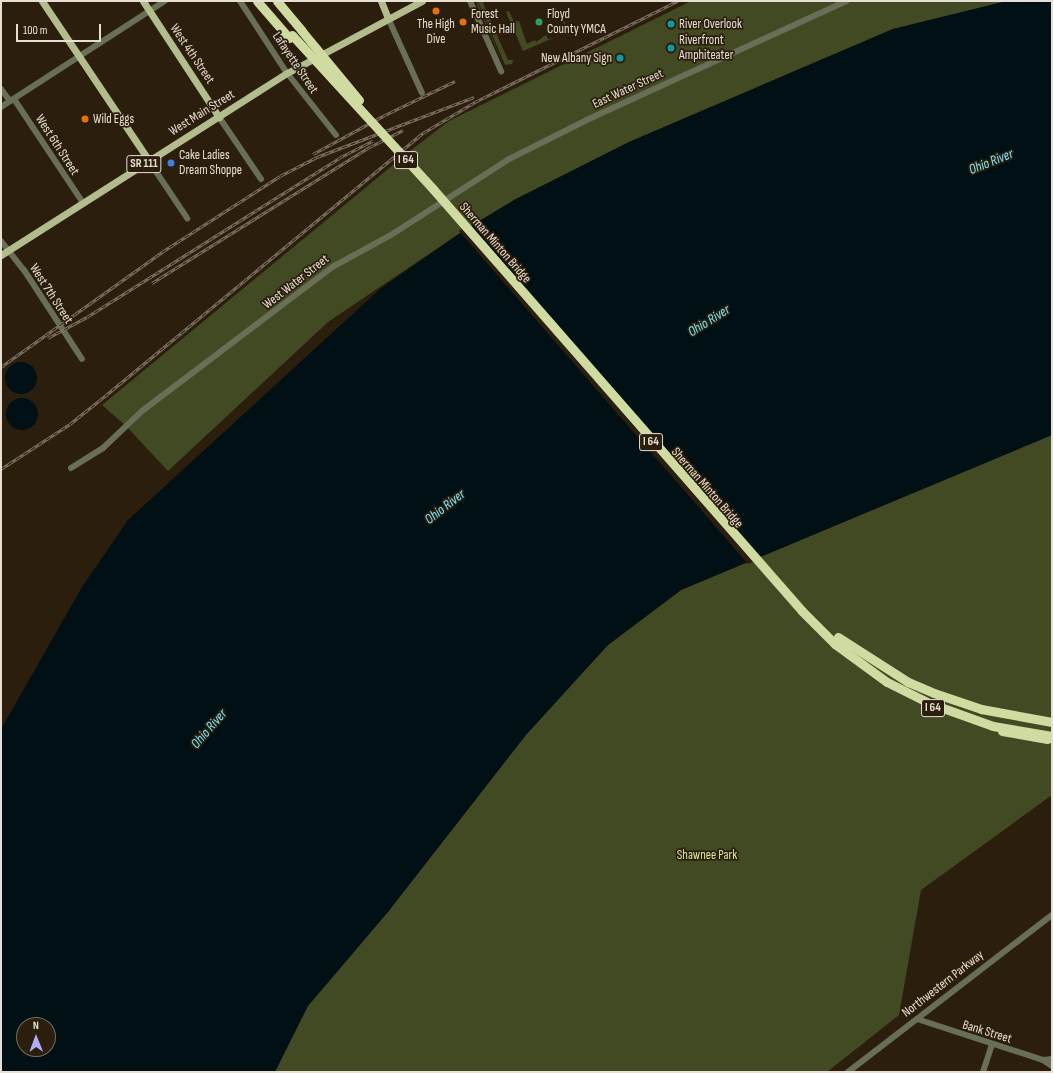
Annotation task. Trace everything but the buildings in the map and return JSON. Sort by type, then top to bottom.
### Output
[{"type":"highway","name":"I 64","points":[[257,1],[290,36]]},
{"type":"highway","points":[[262,1],[290,36],[433,188],[802,611],[835,644],[887,682],[928,703],[992,726],[1052,736]]},
{"type":"highway","name":"Sherman Minton Bridge","points":[[277,1],[434,193],[750,558],[799,607],[849,646],[908,682],[981,710],[1052,722]]},
{"type":"highway","name":"Sherman Minton Bridge","points":[[290,36],[340,91],[394,146],[747,555],[829,643],[862,669],[916,701],[976,725],[1052,740]]},
{"type":"main road","points":[[42,1],[149,161]]},
{"type":"main road","name":"West 4th Street","points":[[143,1],[219,117]]},
{"type":"main road","points":[[381,1],[388,18]]},
{"type":"main road","name":"West Main Street","points":[[1,255],[287,73],[422,1]]},
{"type":"street","points":[[1,107],[165,1]]},
{"type":"street","name":"Lafayette Street","points":[[240,1],[287,73],[336,135]]},
{"type":"street","points":[[470,1],[501,71]]},
{"type":"street","name":"East Water Street","points":[[551,138],[846,1]]},
{"type":"street","points":[[388,18],[422,93]]},
{"type":"street","points":[[680,84],[682,76]]},
{"type":"street","name":"West 6th Street","points":[[1,89],[12,100],[83,203]]},
{"type":"street","name":"West 4th Street","points":[[219,117],[261,179]]},
{"type":"street","name":"West Water Street","points":[[71,468],[103,448],[142,411],[334,266],[391,235],[524,151],[551,138]]},
{"type":"street","points":[[149,161],[187,218]]},
{"type":"street","name":"West 7th Street","points":[[1,241],[9,250],[82,359]]},
{"type":"street","name":"Northwestern Parkway","points":[[848,1072],[1052,915]]},
{"type":"street","name":"Bank Street","points":[[917,1019],[992,1045],[1043,1060],[1052,1059]]},
{"type":"street","points":[[983,1072],[992,1045]]},
{"type":"street","points":[[1043,1060],[1052,1066]]},
{"type":"green space","points":[[477,1],[503,64],[477,5]]},
{"type":"green space","points":[[478,1],[486,1],[483,3],[508,60],[513,60],[512,64],[505,65]]},
{"type":"green space","points":[[691,1],[1007,1],[893,29],[629,142],[514,200],[466,229],[328,322],[168,471],[126,426],[102,405],[410,151],[449,121]]},
{"type":"green space","points":[[556,8],[569,30],[560,35],[558,33],[566,29],[561,17],[555,19],[552,10]]},
{"type":"green space","points":[[509,11],[514,22],[519,21],[527,44],[535,40],[536,42],[546,35],[548,39],[553,38],[523,51],[506,12]]},
{"type":"green space","name":"Shawnee Park","points":[[1052,435],[1052,795],[921,890],[899,1015],[827,1072],[268,1072],[331,958],[431,831],[608,645],[681,590]]},
{"type":"water","name":"Ohio River","points":[[1007,1],[1052,1],[1052,435],[681,590],[608,645],[526,735],[388,912],[308,1006],[275,1072],[1,1072],[1,729],[82,587],[128,520],[380,289],[466,229],[514,200],[629,142],[893,29]]},
{"type":"water","points":[[18,362],[24,362],[34,369],[37,378],[36,384],[30,391],[24,394],[18,394],[8,387],[5,381],[5,375],[12,365]]},
{"type":"water","points":[[19,398],[25,398],[35,405],[38,414],[37,420],[31,427],[25,430],[19,430],[9,423],[6,417],[6,411],[13,401]]},
{"type":"pier","points":[[465,227],[759,559],[748,564],[459,231]]},
{"type":"railway","points":[[1,469],[70,424],[423,133],[475,102],[678,1]]},
{"type":"railway","points":[[313,154],[383,116],[455,81]]},
{"type":"railway","points":[[1,367],[162,252],[280,176],[317,157],[474,97]]},
{"type":"railway","points":[[152,283],[370,147],[403,130]]},
{"type":"railway","points":[[48,338],[87,317],[339,158],[373,141]]},
{"type":"place","name":"The High Dive","points":[[436,11]]},
{"type":"place","name":"Forest Music Hall","points":[[463,22]]},
{"type":"place","name":"Floyd County YMCA","points":[[539,22]]},
{"type":"place","name":"River Overlook","points":[[671,24]]},
{"type":"place","name":"Riverfront Amphiteater","points":[[671,48]]},
{"type":"place","name":"New Albany Sign","points":[[620,58]]},
{"type":"place","name":"Wild Eggs","points":[[85,119]]},
{"type":"place","name":"Cake Ladies Dream Shoppe","points":[[171,163]]}]
